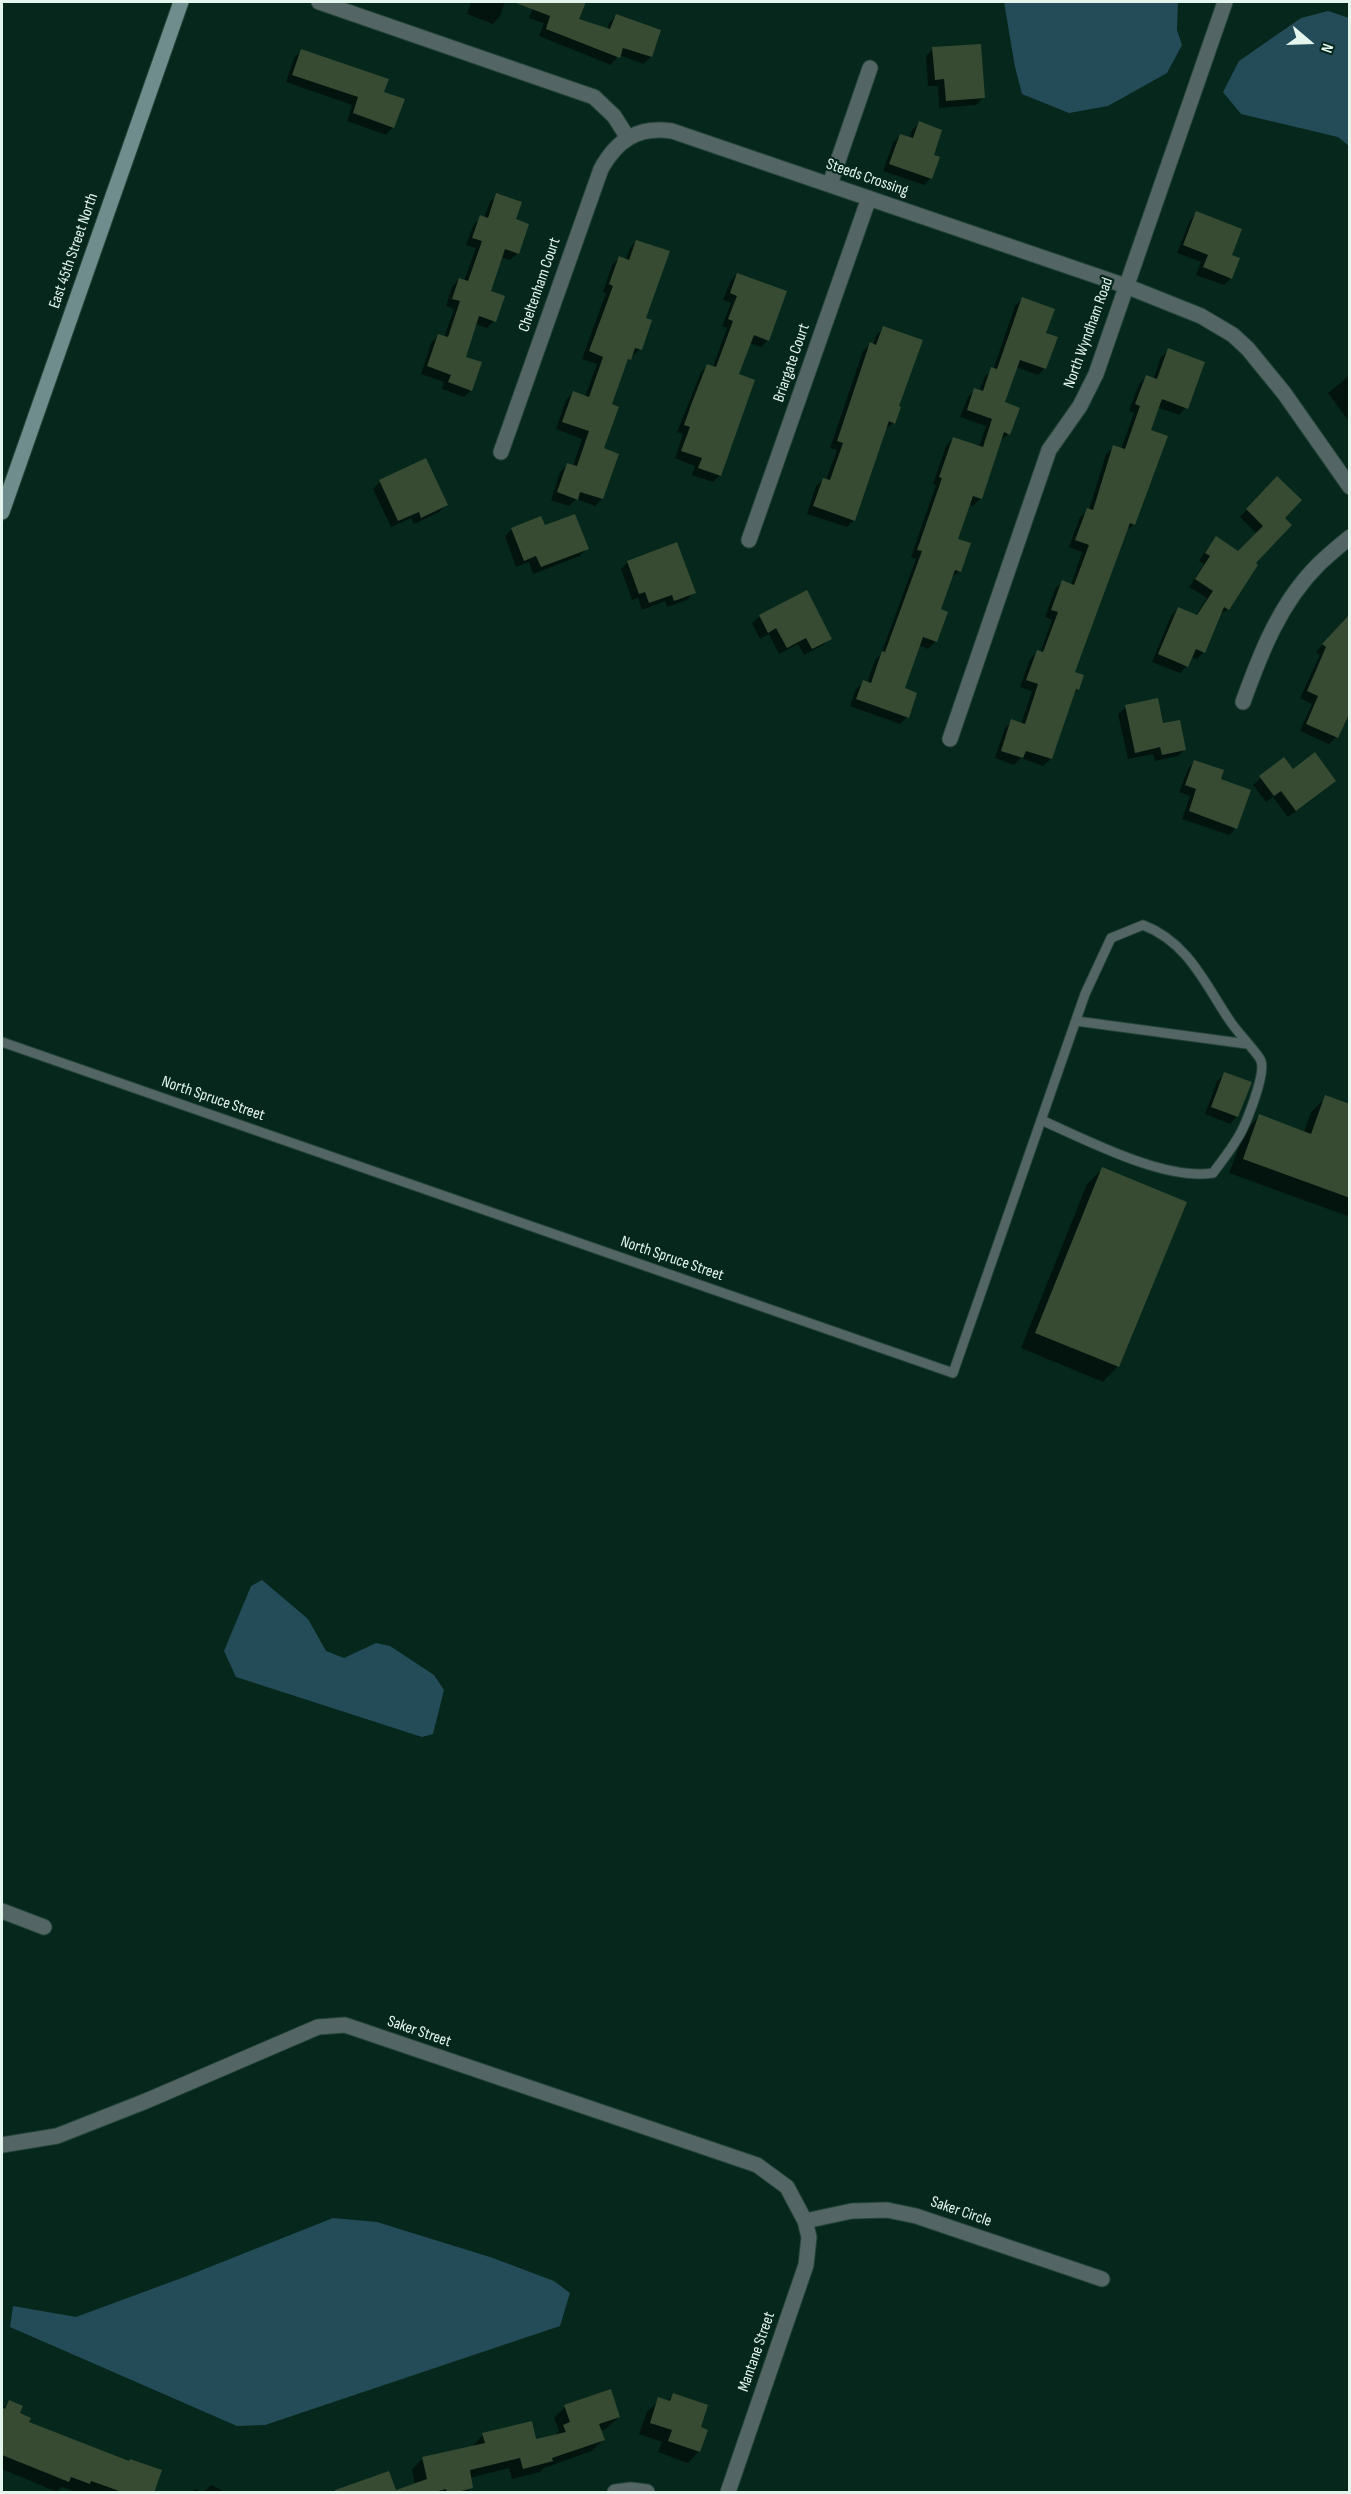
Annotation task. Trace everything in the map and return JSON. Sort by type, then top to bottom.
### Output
[{"type":"street","name":"East 45th Street North","points":[[2,512],[181,2]]},
{"type":"street","points":[[319,2],[594,98],[614,116],[628,138]]},
{"type":"street","name":"North Wyndham Road","points":[[950,739],[1049,450],[1088,393],[1096,374],[1225,2]]},
{"type":"street","points":[[830,184],[870,68]]},
{"type":"street","name":"Steeds Crossing","points":[[628,138],[651,130],[672,131],[1125,286],[1201,316],[1233,335],[1248,349],[1284,393],[1350,487]]},
{"type":"street","name":"Cheltenham Court","points":[[501,452],[592,190],[610,153],[628,138]]},
{"type":"street","name":"Briargate Court","points":[[749,540],[868,198]]},
{"type":"street","points":[[1243,702],[1261,654],[1288,601],[1319,564],[1350,537]]},
{"type":"street","points":[[2,1911],[44,1927]]},
{"type":"street","name":"Saker Street","points":[[2,2145],[57,2136],[318,2028],[345,2025],[757,2165],[787,2187],[805,2221]]},
{"type":"street","name":"Saker Circle","points":[[805,2221],[852,2211],[887,2210],[916,2216],[1102,2278]]},
{"type":"street","name":"Mantane Street","points":[[728,2493],[806,2265],[809,2237],[805,2221]]},
{"type":"street","points":[[615,2493],[631,2490],[647,2493]]},
{"type":"lane","name":"North Spruce Street","points":[[2,1042],[953,1373],[1085,994],[1111,938],[1143,925],[1159,931],[1181,948],[1247,1044]]},
{"type":"lane","points":[[1041,1120],[1154,1166],[1196,1175],[1213,1173],[1238,1137],[1261,1079],[1261,1061],[1247,1044],[1076,1021]]},
{"type":"water","points":[[1004,2],[1178,2],[1177,30],[1182,45],[1167,73],[1108,106],[1069,113],[1022,94]]},
{"type":"water","points":[[1328,11],[1349,18],[1349,146],[1338,137],[1241,114],[1223,92],[1239,61],[1301,18]]},
{"type":"water","points":[[262,1580],[308,1619],[326,1651],[344,1658],[376,1643],[390,1646],[434,1675],[444,1690],[433,1734],[422,1737],[236,1677],[224,1651],[251,1586]]},
{"type":"water","points":[[333,2218],[377,2222],[493,2258],[554,2281],[570,2293],[560,2326],[265,2425],[237,2426],[10,2327],[13,2306],[76,2317]]},
{"type":"building","points":[[516,2],[586,2],[579,19],[610,29],[616,14],[661,30],[652,57],[623,48],[620,58],[546,29],[550,16]]},
{"type":"building","points":[[981,44],[985,98],[946,101],[944,79],[935,80],[932,47]]},
{"type":"building","points":[[301,49],[389,79],[384,92],[405,99],[394,128],[353,113],[358,97],[292,75]]},
{"type":"building","points":[[919,121],[942,130],[934,155],[940,157],[932,179],[889,164],[900,134],[913,138]]},
{"type":"building","points":[[496,193],[522,202],[516,219],[529,224],[519,254],[505,249],[491,291],[505,296],[496,322],[479,316],[466,357],[482,362],[472,391],[448,382],[451,375],[427,366],[438,334],[448,337],[460,301],[452,299],[459,278],[468,281],[482,241],[472,238],[480,215],[488,218]]},
{"type":"building","points":[[1196,211],[1242,229],[1232,255],[1240,258],[1232,279],[1203,267],[1208,255],[1183,245]]},
{"type":"building","points":[[636,240],[670,251],[646,318],[652,320],[642,350],[635,348],[631,360],[628,359],[612,404],[619,407],[604,448],[619,454],[603,499],[580,492],[578,500],[557,492],[567,463],[577,466],[589,431],[562,422],[573,391],[589,397],[603,357],[589,351],[613,286],[609,284],[619,256],[629,260]]},
{"type":"building","points":[[737,273],[787,291],[769,341],[754,335],[739,374],[755,380],[721,476],[698,468],[702,458],[681,451],[690,427],[684,425],[707,364],[716,367],[733,321],[728,319],[737,296],[730,293]]},
{"type":"building","points":[[1022,297],[1055,309],[1046,333],[1058,337],[1046,369],[1020,360],[1005,402],[1020,408],[1010,435],[1004,432],[982,499],[973,496],[958,539],[971,543],[961,572],[955,570],[941,609],[948,612],[937,642],[923,637],[905,688],[917,693],[909,718],[856,699],[863,680],[871,683],[882,651],[885,652],[922,551],[917,550],[942,478],[939,477],[953,437],[983,447],[992,419],[967,410],[974,388],[983,391],[991,367],[997,369]]},
{"type":"building","points":[[883,326],[923,340],[899,406],[901,407],[895,424],[889,421],[855,521],[813,506],[823,478],[830,480],[843,443],[837,441],[870,342],[876,345]]},
{"type":"building","points":[[1168,348],[1205,362],[1188,409],[1162,399],[1151,430],[1168,436],[1135,525],[1130,523],[1075,672],[1084,675],[1079,690],[1076,689],[1052,759],[1026,751],[1023,758],[1001,751],[1011,719],[1025,724],[1038,684],[1026,680],[1037,650],[1043,652],[1058,612],[1051,610],[1062,580],[1074,585],[1089,545],[1075,540],[1087,508],[1093,510],[1113,445],[1125,449],[1140,406],[1135,404],[1146,375],[1157,379]]},
{"type":"building","points":[[426,458],[448,505],[421,518],[419,512],[398,521],[379,480]]},
{"type":"building","points":[[1277,476],[1302,500],[1285,518],[1292,525],[1256,563],[1258,565],[1229,610],[1224,607],[1205,653],[1196,649],[1188,667],[1158,654],[1178,607],[1197,615],[1213,591],[1195,579],[1210,556],[1205,553],[1216,536],[1238,551],[1263,526],[1246,509]]},
{"type":"building","points":[[575,514],[589,549],[541,567],[536,556],[524,561],[511,528],[541,516],[545,525]]},
{"type":"building","points":[[677,542],[696,593],[674,601],[672,595],[649,603],[645,592],[639,594],[627,561]]},
{"type":"building","points":[[807,590],[832,639],[812,649],[806,638],[787,648],[776,628],[768,633],[759,615]]},
{"type":"building","points":[[1350,614],[1350,712],[1338,738],[1306,724],[1318,696],[1307,691],[1326,647],[1322,644]]},
{"type":"building","points":[[1158,698],[1163,723],[1180,720],[1186,750],[1162,755],[1160,747],[1135,753],[1125,705]]},
{"type":"building","points":[[1315,752],[1336,781],[1296,811],[1281,791],[1274,796],[1259,776],[1284,757],[1293,769]]},
{"type":"building","points":[[1194,760],[1224,770],[1221,779],[1251,790],[1237,829],[1189,811],[1196,789],[1185,785]]},
{"type":"building","points":[[1224,1072],[1252,1082],[1238,1117],[1211,1107]]},
{"type":"building","points":[[1325,1095],[1350,1104],[1350,1198],[1243,1159],[1259,1114],[1311,1134]]},
{"type":"building","points":[[1102,1167],[1187,1202],[1119,1367],[1035,1333]]},
{"type":"building","points":[[611,2389],[620,2417],[599,2424],[605,2440],[552,2458],[553,2461],[523,2469],[520,2458],[470,2470],[473,2488],[454,2493],[447,2493],[446,2489],[431,2493],[335,2493],[335,2490],[389,2471],[396,2490],[427,2479],[422,2457],[485,2443],[482,2433],[532,2421],[536,2439],[566,2432],[563,2425],[570,2422],[564,2405]]},
{"type":"building","points":[[673,2393],[708,2405],[701,2427],[708,2430],[700,2452],[668,2441],[672,2430],[650,2423],[658,2397],[670,2401]]},
{"type":"building","points":[[9,2400],[23,2406],[20,2413],[31,2418],[29,2422],[129,2461],[130,2459],[162,2470],[154,2493],[125,2493],[91,2481],[90,2484],[71,2477],[69,2482],[2,2455],[2,2407],[5,2409]]}]
